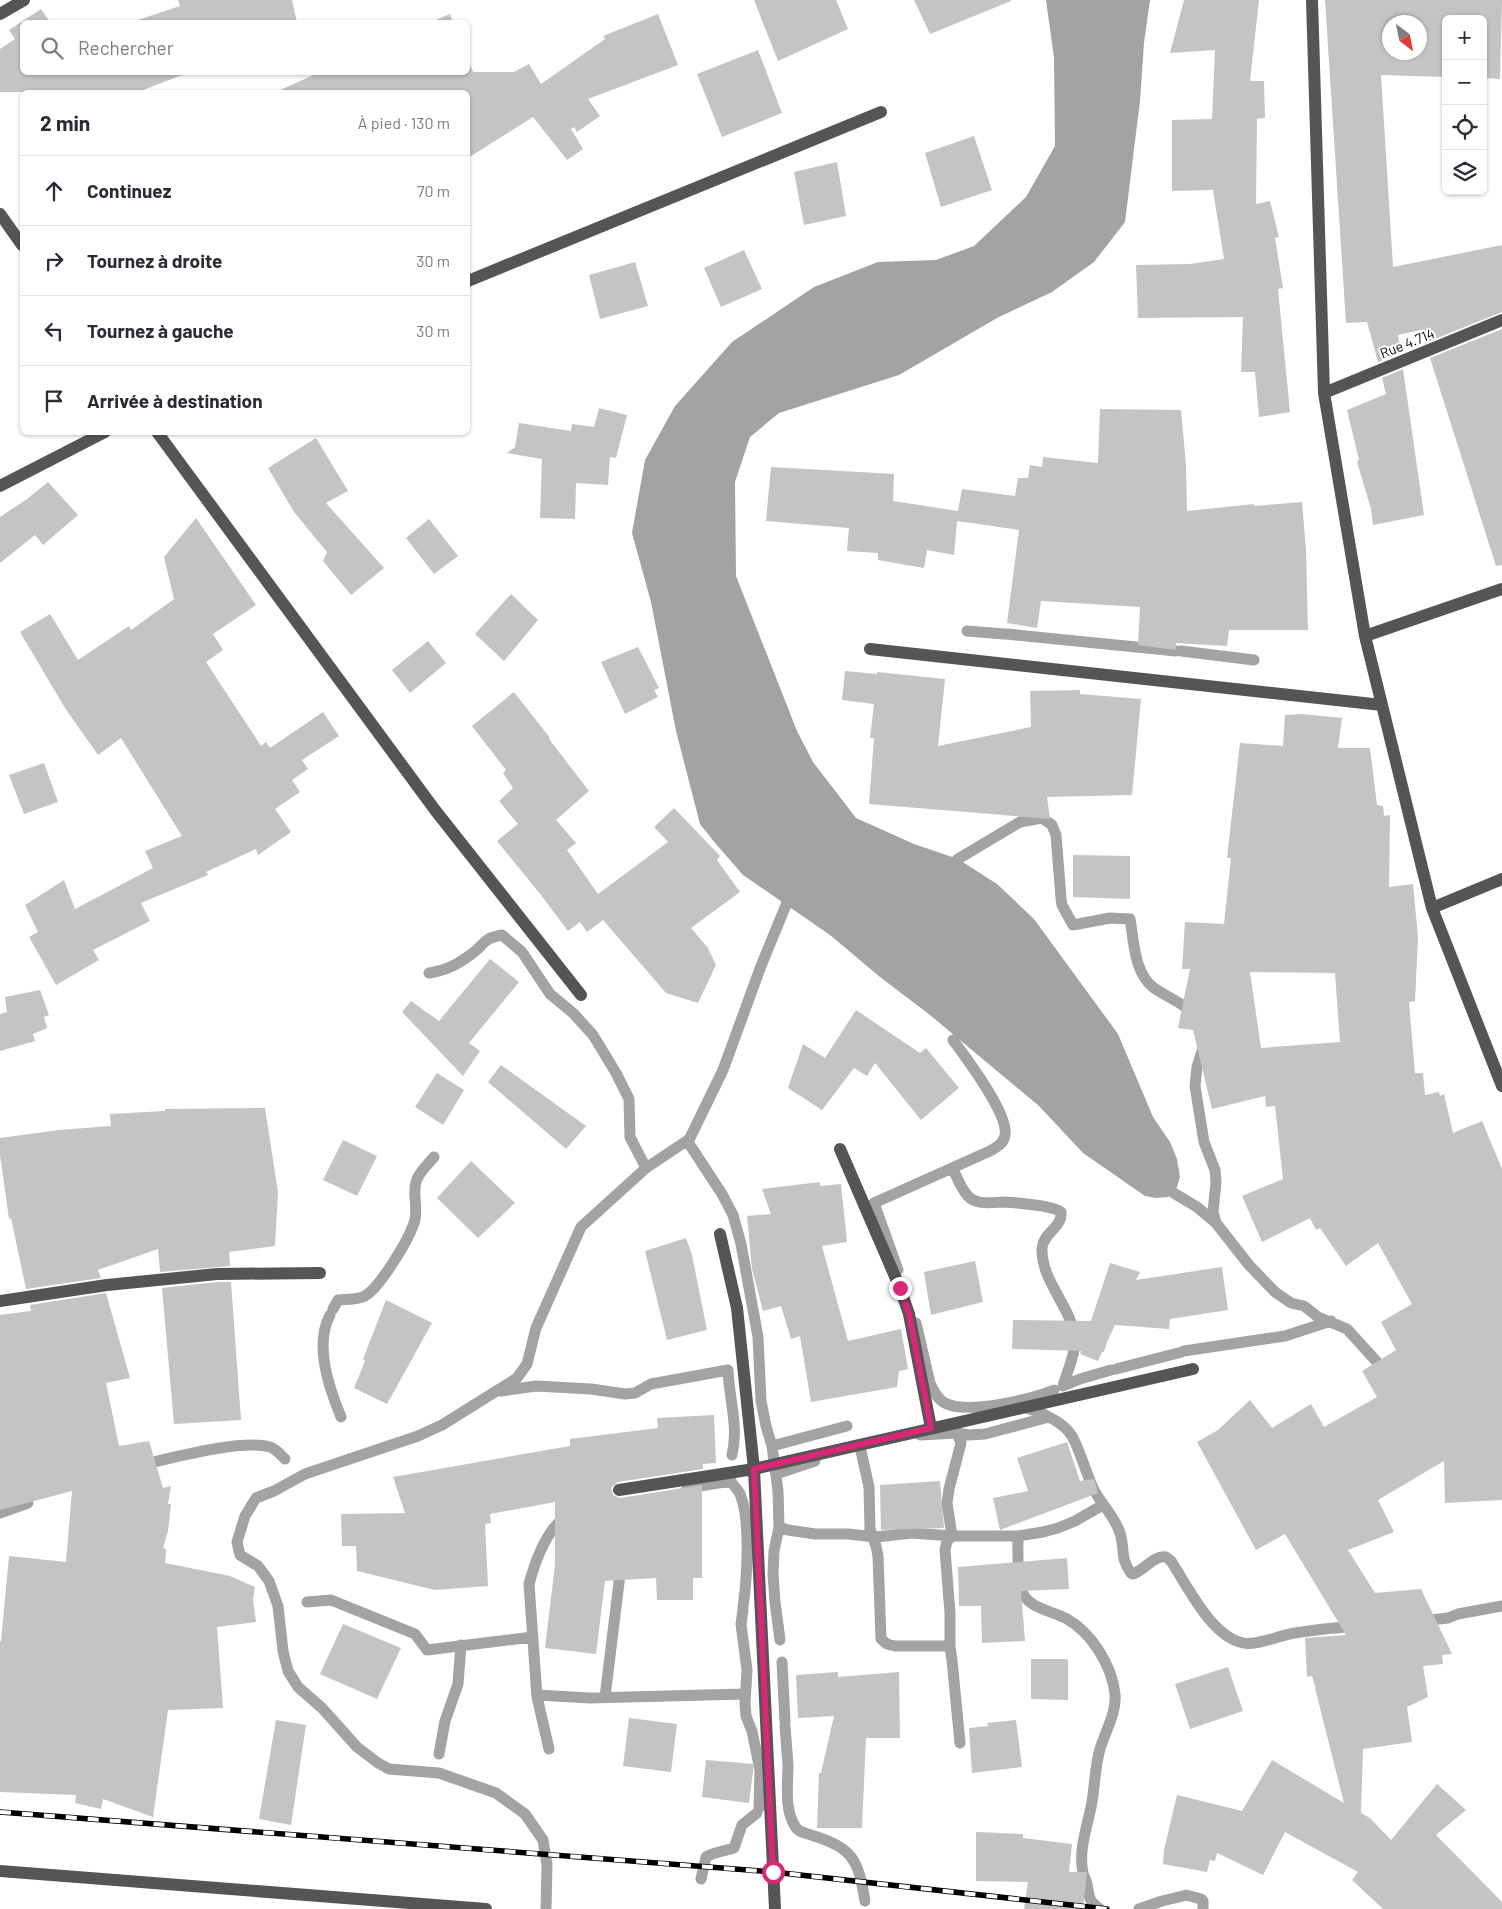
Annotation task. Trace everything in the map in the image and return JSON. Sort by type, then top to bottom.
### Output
[{"type":"street","points":[[0,14],[24,0]]},
{"type":"street","points":[[1312,0],[1324,392],[1365,636],[1432,908],[1502,1086]]},
{"type":"street","points":[[470,280],[881,112]]},
{"type":"street","points":[[0,214],[20,242]]},
{"type":"street","name":"Rue 4.714","points":[[1324,392],[1502,320]]},
{"type":"street","points":[[0,486],[100,435]]},
{"type":"street","points":[[159,435],[435,810],[581,995]]},
{"type":"street","points":[[1365,636],[1502,589]]},
{"type":"street","points":[[870,649],[1382,705]]},
{"type":"street","points":[[1432,908],[1502,879]]},
{"type":"street","points":[[840,1149],[900,1288],[909,1314],[931,1428]]},
{"type":"street","points":[[720,1234],[737,1308],[754,1469],[775,1909]]},
{"type":"street","points":[[0,1301],[107,1284],[217,1274],[320,1273]]},
{"type":"street","points":[[619,1490],[754,1469],[1194,1370]]},
{"type":"street","points":[[0,1871],[486,1909]]},
{"type":"shaded area","points":[[1046,0],[1150,0],[1125,222],[1094,262],[1052,292],[997,318],[899,375],[779,413],[750,437],[735,482],[736,576],[797,731],[813,762],[856,818],[914,844],[958,859],[997,884],[1034,919],[1118,1034],[1153,1117],[1170,1142],[1177,1159],[1180,1177],[1177,1187],[1168,1197],[1156,1198],[1145,1196],[1083,1153],[1039,1106],[830,935],[743,875],[715,843],[700,824],[676,731],[651,602],[632,533],[645,460],[675,406],[732,342],[814,287],[878,262],[936,260],[974,246],[1026,197],[1055,146],[1054,58]]},
{"type":"building","points":[[178,0],[292,0],[297,20],[138,20],[180,6]]},
{"type":"building","points":[[754,0],[836,0],[848,29],[778,61]]},
{"type":"building","points":[[914,0],[1011,0],[1011,1],[930,34]]},
{"type":"building","points":[[1184,0],[1259,0],[1250,81],[1264,81],[1265,118],[1257,119],[1256,204],[1270,201],[1279,237],[1275,238],[1283,288],[1278,289],[1290,412],[1259,417],[1255,372],[1241,372],[1243,317],[1138,318],[1136,265],[1190,264],[1224,259],[1213,190],[1172,191],[1172,120],[1212,119],[1215,50],[1170,53]]},
{"type":"building","points":[[1325,0],[1502,0],[1500,79],[1487,78],[1487,15],[1442,15],[1442,77],[1381,75],[1393,267],[1502,245],[1502,312],[1425,343],[1421,330],[1398,335],[1401,353],[1378,362],[1367,322],[1346,323]]},
{"type":"building","points":[[41,9],[49,20],[24,20]]},
{"type":"building","points":[[450,14],[452,20],[436,20]]},
{"type":"building","points":[[658,14],[678,65],[588,99],[600,116],[577,132],[574,127],[571,129],[583,149],[567,160],[533,117],[470,157],[470,90],[280,90],[313,75],[470,75],[470,64],[473,72],[514,72],[529,64],[541,84],[605,39],[603,36]]},
{"type":"building","points":[[20,23],[20,75],[182,75],[143,90],[20,90],[20,92],[0,92],[0,49],[15,39],[9,30]]},
{"type":"building","points":[[758,50],[782,113],[722,137],[697,74]]},
{"type":"building","points":[[974,136],[992,190],[941,207],[925,153]]},
{"type":"building","points":[[837,162],[846,216],[804,225],[794,172]]},
{"type":"building","points":[[744,250],[762,289],[721,307],[704,268]]},
{"type":"building","points":[[635,262],[648,306],[600,319],[589,275]]},
{"type":"building","points":[[1502,329],[1502,565],[1496,566],[1430,358]]},
{"type":"building","points":[[1403,369],[1424,515],[1373,525],[1371,509],[1357,462],[1359,460],[1347,410],[1386,394],[1382,378]]},
{"type":"building","points":[[599,408],[627,415],[616,458],[610,457],[608,485],[576,483],[575,519],[540,518],[542,459],[507,453],[515,447],[519,423],[571,431],[572,424],[594,427]]},
{"type":"building","points":[[1100,409],[1181,410],[1186,466],[1187,511],[1254,504],[1254,506],[1302,502],[1306,550],[1308,630],[1229,630],[1227,646],[1176,643],[1176,650],[1138,645],[1140,607],[1041,601],[1037,628],[1007,623],[1019,530],[957,521],[954,555],[927,550],[924,568],[878,560],[878,553],[847,551],[849,528],[766,521],[771,467],[894,474],[893,501],[958,511],[962,489],[1015,496],[1018,478],[1028,478],[1030,465],[1042,467],[1043,457],[1098,463]]},
{"type":"building","points":[[316,438],[348,491],[326,503],[384,568],[351,595],[323,561],[327,552],[294,512],[268,468]]},
{"type":"building","points":[[48,482],[78,515],[43,545],[35,535],[0,563],[0,517]]},
{"type":"building","points":[[196,518],[256,605],[213,634],[223,650],[206,662],[261,746],[266,742],[270,748],[323,712],[339,736],[302,760],[308,769],[292,780],[300,792],[275,809],[291,832],[258,855],[256,849],[206,872],[208,875],[141,903],[150,921],[93,950],[99,960],[56,985],[29,937],[38,932],[25,905],[64,880],[75,909],[153,868],[145,851],[182,836],[121,738],[98,755],[65,708],[20,632],[50,614],[78,660],[129,626],[131,630],[174,599],[164,557]]},
{"type":"building","points":[[429,519],[458,556],[434,574],[406,538]]},
{"type":"building","points":[[511,594],[538,620],[504,661],[475,634]]},
{"type":"building","points":[[428,641],[446,663],[410,693],[392,670]]},
{"type":"building","points":[[638,647],[659,688],[654,690],[658,697],[625,714],[601,662]]},
{"type":"building","points":[[845,671],[877,674],[877,672],[945,679],[938,746],[1031,727],[1030,691],[1080,690],[1080,694],[1141,699],[1132,795],[1047,797],[1050,819],[869,804],[874,738],[870,738],[874,704],[842,700]]},
{"type":"building","points":[[514,692],[589,791],[556,820],[576,843],[567,850],[598,894],[668,842],[654,827],[674,808],[720,856],[717,860],[740,892],[691,928],[708,948],[716,965],[698,1003],[666,993],[603,920],[587,932],[580,922],[568,931],[497,841],[518,824],[499,801],[513,788],[503,773],[506,770],[472,726]]},
{"type":"building","points":[[1302,714],[1342,718],[1338,748],[1370,748],[1377,805],[1383,806],[1384,816],[1390,815],[1389,887],[1413,884],[1418,937],[1415,1001],[1409,1002],[1415,1073],[1423,1073],[1425,1095],[1439,1092],[1440,1096],[1444,1094],[1453,1133],[1482,1121],[1502,1169],[1502,1500],[1445,1503],[1444,1461],[1378,1500],[1394,1532],[1348,1550],[1375,1593],[1421,1589],[1452,1654],[1442,1655],[1443,1664],[1423,1666],[1428,1697],[1407,1707],[1412,1742],[1363,1749],[1361,1813],[1370,1818],[1391,1840],[1437,1784],[1466,1810],[1436,1835],[1502,1902],[1502,1909],[1383,1909],[1352,1880],[1358,1872],[1285,1832],[1263,1875],[1217,1853],[1215,1861],[1210,1860],[1207,1872],[1163,1864],[1164,1850],[1177,1795],[1242,1811],[1272,1760],[1344,1803],[1316,1686],[1312,1676],[1307,1677],[1305,1638],[1346,1635],[1285,1534],[1256,1550],[1197,1442],[1218,1430],[1250,1400],[1272,1428],[1311,1404],[1324,1427],[1377,1397],[1362,1371],[1396,1350],[1381,1322],[1412,1304],[1378,1243],[1346,1266],[1320,1228],[1316,1230],[1310,1218],[1262,1242],[1242,1196],[1283,1179],[1275,1106],[1266,1107],[1265,1096],[1212,1109],[1193,1030],[1178,1028],[1190,969],[1182,969],[1185,922],[1224,924],[1231,858],[1227,858],[1240,743],[1283,746],[1285,715]],"holes":[[[1250,972],[1335,973],[1340,1042],[1261,1048]]]},
{"type":"building","points":[[44,763],[58,802],[24,814],[9,775]]},
{"type":"building","points":[[1073,855],[1130,856],[1130,899],[1073,897]]},
{"type":"building","points":[[490,959],[519,982],[469,1043],[480,1051],[463,1076],[402,1012],[411,1001],[439,1021]]},
{"type":"building","points":[[40,990],[49,1015],[44,1017],[47,1028],[33,1034],[35,1041],[0,1051],[0,1014],[7,1012],[5,997]]},
{"type":"building","points":[[856,1010],[920,1053],[926,1048],[959,1088],[921,1120],[875,1063],[867,1076],[854,1068],[822,1110],[788,1088],[803,1044],[825,1058]]},
{"type":"building","points":[[501,1065],[586,1126],[566,1149],[488,1082]]},
{"type":"building","points":[[437,1073],[464,1090],[443,1125],[415,1107]]},
{"type":"building","points":[[265,1108],[278,1192],[275,1246],[229,1252],[230,1266],[160,1272],[158,1249],[98,1270],[101,1278],[26,1289],[11,1218],[9,1219],[0,1155],[0,1138],[59,1130],[111,1126],[110,1114],[165,1111],[165,1109]]},
{"type":"building","points":[[343,1140],[377,1156],[357,1196],[323,1180]]},
{"type":"building","points":[[471,1161],[515,1203],[478,1238],[437,1198]]},
{"type":"building","points":[[820,1182],[820,1186],[841,1184],[847,1242],[822,1246],[848,1341],[901,1329],[908,1369],[899,1371],[897,1387],[811,1402],[800,1336],[791,1339],[781,1306],[763,1311],[752,1269],[747,1216],[771,1214],[762,1189]]},
{"type":"building","points":[[686,1238],[692,1255],[707,1330],[667,1340],[645,1251]]},
{"type":"building","points":[[975,1261],[983,1302],[931,1315],[924,1272]]},
{"type":"building","points":[[1110,1263],[1140,1272],[1136,1280],[1222,1267],[1228,1310],[1170,1319],[1169,1329],[1115,1325],[1104,1352],[1102,1352],[1098,1361],[1080,1354],[1081,1351],[1012,1349],[1013,1320],[1091,1321]]},
{"type":"building","points":[[231,1282],[241,1420],[174,1424],[162,1288]]},
{"type":"building","points":[[106,1293],[130,1378],[106,1383],[119,1446],[149,1441],[163,1488],[171,1486],[168,1504],[171,1504],[168,1531],[163,1548],[166,1549],[165,1563],[230,1576],[255,1587],[253,1599],[256,1622],[217,1627],[223,1708],[168,1710],[153,1817],[103,1799],[101,1809],[75,1803],[76,1795],[0,1792],[0,1641],[9,1556],[66,1562],[72,1491],[0,1510],[0,1315],[31,1311],[30,1305]]},
{"type":"building","points":[[386,1300],[432,1323],[387,1404],[354,1388]]},
{"type":"building","points":[[714,1415],[716,1463],[703,1464],[703,1469],[618,1482],[611,1488],[613,1495],[620,1498],[702,1485],[702,1578],[693,1578],[693,1600],[657,1600],[656,1578],[605,1581],[596,1654],[545,1648],[555,1565],[555,1502],[490,1514],[491,1523],[485,1524],[488,1586],[435,1590],[357,1571],[356,1546],[342,1546],[341,1514],[405,1513],[393,1477],[570,1446],[570,1439],[658,1428],[657,1418]]},
{"type":"building","points":[[1067,1442],[1080,1481],[1094,1479],[1098,1493],[1000,1530],[993,1498],[1028,1491],[1017,1458]]},
{"type":"building","points":[[940,1481],[944,1528],[881,1530],[880,1485]]},
{"type":"building","points":[[1067,1558],[1069,1589],[1021,1591],[1025,1641],[982,1643],[981,1606],[959,1606],[958,1567]]},
{"type":"building","points":[[343,1624],[401,1648],[377,1699],[320,1674]]},
{"type":"building","points":[[1031,1659],[1068,1659],[1068,1700],[1031,1699]]},
{"type":"building","points":[[1228,1667],[1243,1711],[1190,1729],[1175,1684]]},
{"type":"building","points":[[838,1672],[838,1677],[899,1672],[900,1738],[866,1738],[862,1828],[817,1828],[819,1773],[821,1773],[834,1716],[798,1718],[796,1675]]},
{"type":"building","points":[[629,1718],[677,1724],[671,1772],[623,1766]]},
{"type":"building","points":[[276,1720],[306,1725],[291,1825],[259,1819]]},
{"type":"building","points":[[1016,1720],[1022,1767],[972,1773],[969,1728],[988,1726],[987,1723]]},
{"type":"building","points":[[706,1760],[754,1764],[749,1803],[702,1797]]},
{"type":"building","points":[[976,1832],[1023,1834],[1023,1838],[1072,1844],[1069,1872],[1087,1872],[1083,1909],[1024,1909],[1028,1882],[976,1881]]},
{"type":"waterway","points":[[967,631],[1004,634]]},
{"type":"waterway","points":[[1007,634],[1176,651]]},
{"type":"waterway","points":[[1181,651],[1254,660]]},
{"type":"waterway","points":[[949,870],[958,859],[1020,822],[1042,818],[1052,825],[1056,835],[1062,905],[1073,925],[1110,918],[1130,919],[1136,956],[1147,982],[1194,1014]]},
{"type":"waterway","points":[[780,1640],[773,1574],[774,1551],[779,1527],[778,1491],[772,1446],[761,1401],[758,1337],[741,1244],[733,1215],[722,1194],[688,1142],[723,1070],[761,966],[786,905],[789,892]]},
{"type":"waterway","points":[[429,973],[452,966],[496,936],[502,935],[522,952],[550,994],[573,1013],[593,1035],[616,1073],[629,1099],[630,1137],[646,1168]]},
{"type":"waterway","points":[[898,1270],[874,1203],[990,1151],[1003,1141],[1005,1135],[1004,1126],[994,1100],[953,1040]]},
{"type":"waterway","points":[[1204,1045],[1197,1067],[1195,1086],[1204,1142],[1215,1170],[1216,1182],[1213,1212],[1216,1223]]},
{"type":"waterway","points":[[546,1909],[547,1865],[543,1840],[525,1814],[496,1793],[439,1773],[389,1769],[378,1763],[357,1747],[322,1708],[298,1687],[288,1671],[283,1651],[278,1606],[269,1581],[258,1566],[240,1555],[237,1542],[245,1516],[256,1498],[274,1491],[305,1474],[418,1436],[442,1425],[517,1378],[527,1364],[536,1328],[581,1227],[646,1168],[688,1140]]},
{"type":"waterway","points":[[333,1309],[338,1300],[355,1299],[365,1296],[378,1283],[393,1263],[414,1223],[417,1179],[434,1157]]},
{"type":"waterway","points":[[953,1169],[966,1193],[976,1201],[1034,1205],[1061,1212],[1059,1222],[1046,1238],[1042,1248],[1046,1273],[1069,1317],[1075,1341],[1063,1386]]},
{"type":"waterway","points":[[1161,1182],[1216,1223],[1249,1265],[1275,1292],[1291,1303],[1304,1306],[1318,1317],[1347,1329],[1387,1373]]},
{"type":"waterway","points":[[330,1315],[325,1327],[323,1353],[328,1380],[341,1417]]},
{"type":"waterway","points":[[1184,1351],[1285,1336],[1331,1321]]},
{"type":"waterway","points":[[916,1323],[930,1383],[937,1396],[943,1402],[953,1406],[982,1407],[1030,1398],[1054,1390]]},
{"type":"waterway","points":[[1116,1369],[1182,1352]]},
{"type":"waterway","points":[[501,1391],[536,1386],[591,1389],[625,1394],[635,1393],[651,1384],[728,1370],[734,1423],[732,1455]]},
{"type":"waterway","points":[[1063,1386],[1111,1370]]},
{"type":"waterway","points":[[1012,1403],[1053,1419],[1067,1429],[1072,1436],[1094,1490],[1118,1527],[1125,1563],[1131,1573],[1137,1572],[1157,1558],[1166,1557],[1171,1561],[1201,1609],[1231,1639],[1249,1644],[1289,1634],[1356,1626]]},
{"type":"waterway","points":[[920,1435],[985,1434],[1049,1417]]},
{"type":"waterway","points":[[772,1446],[847,1426]]},
{"type":"waterway","points":[[957,1433],[961,1443],[947,1503],[952,1536],[947,1541],[945,1550],[950,1613],[950,1646],[960,1743]]},
{"type":"waterway","points":[[141,1465],[206,1450],[242,1445],[270,1447],[285,1459]]},
{"type":"waterway","points":[[861,1451],[869,1487],[870,1529],[878,1556],[881,1639],[887,1644],[895,1646],[950,1646]]},
{"type":"waterway","points":[[776,1474],[815,1461]]},
{"type":"waterway","points":[[687,1488],[731,1481],[740,1494],[746,1519],[747,1534],[747,1566],[743,1607]]},
{"type":"waterway","points":[[0,1513],[28,1503]]},
{"type":"waterway","points":[[779,1527],[815,1534],[848,1534],[876,1537],[912,1533],[952,1536],[1018,1536],[1058,1528],[1075,1521],[1103,1505]]},
{"type":"waterway","points":[[549,1749],[537,1697],[529,1584],[546,1539],[564,1518]]},
{"type":"waterway","points":[[1018,1536],[1019,1579],[1024,1596],[1034,1605],[1067,1619],[1085,1633],[1099,1651],[1110,1672],[1113,1683],[1115,1694],[1114,1708],[1098,1755],[1092,1802],[1082,1855],[1083,1873],[1090,1898],[1100,1909]]},
{"type":"waterway","points":[[605,1697],[621,1566]]},
{"type":"waterway","points":[[307,1602],[331,1600],[415,1634],[427,1650],[533,1637]]},
{"type":"waterway","points":[[1422,1621],[1448,1618],[1458,1614],[1502,1606]]},
{"type":"waterway","points":[[743,1610],[741,1624],[747,1670],[745,1704],[746,1716],[752,1731],[760,1770],[759,1808]]},
{"type":"waterway","points":[[439,1754],[445,1721],[458,1684],[461,1645]]},
{"type":"waterway","points":[[782,1662],[785,1722]]},
{"type":"waterway","points":[[537,1695],[590,1698],[744,1694]]},
{"type":"waterway","points":[[785,1726],[788,1765],[787,1796],[789,1812],[796,1828],[836,1845],[851,1857],[860,1875],[865,1901]]},
{"type":"waterway","points":[[701,1879],[706,1857],[734,1848],[742,1825],[757,1813]]},
{"type":"waterway","points":[[1186,1895],[1201,1899],[1203,1901],[1203,1909]]},
{"type":"waterway","points":[[1139,1909],[1183,1896]]},
{"type":"railway","points":[[0,1812],[773,1872],[1107,1909]]},
{"type":"route","points":[[773,1872],[754,1469],[931,1428],[909,1314],[900,1288]]}]
